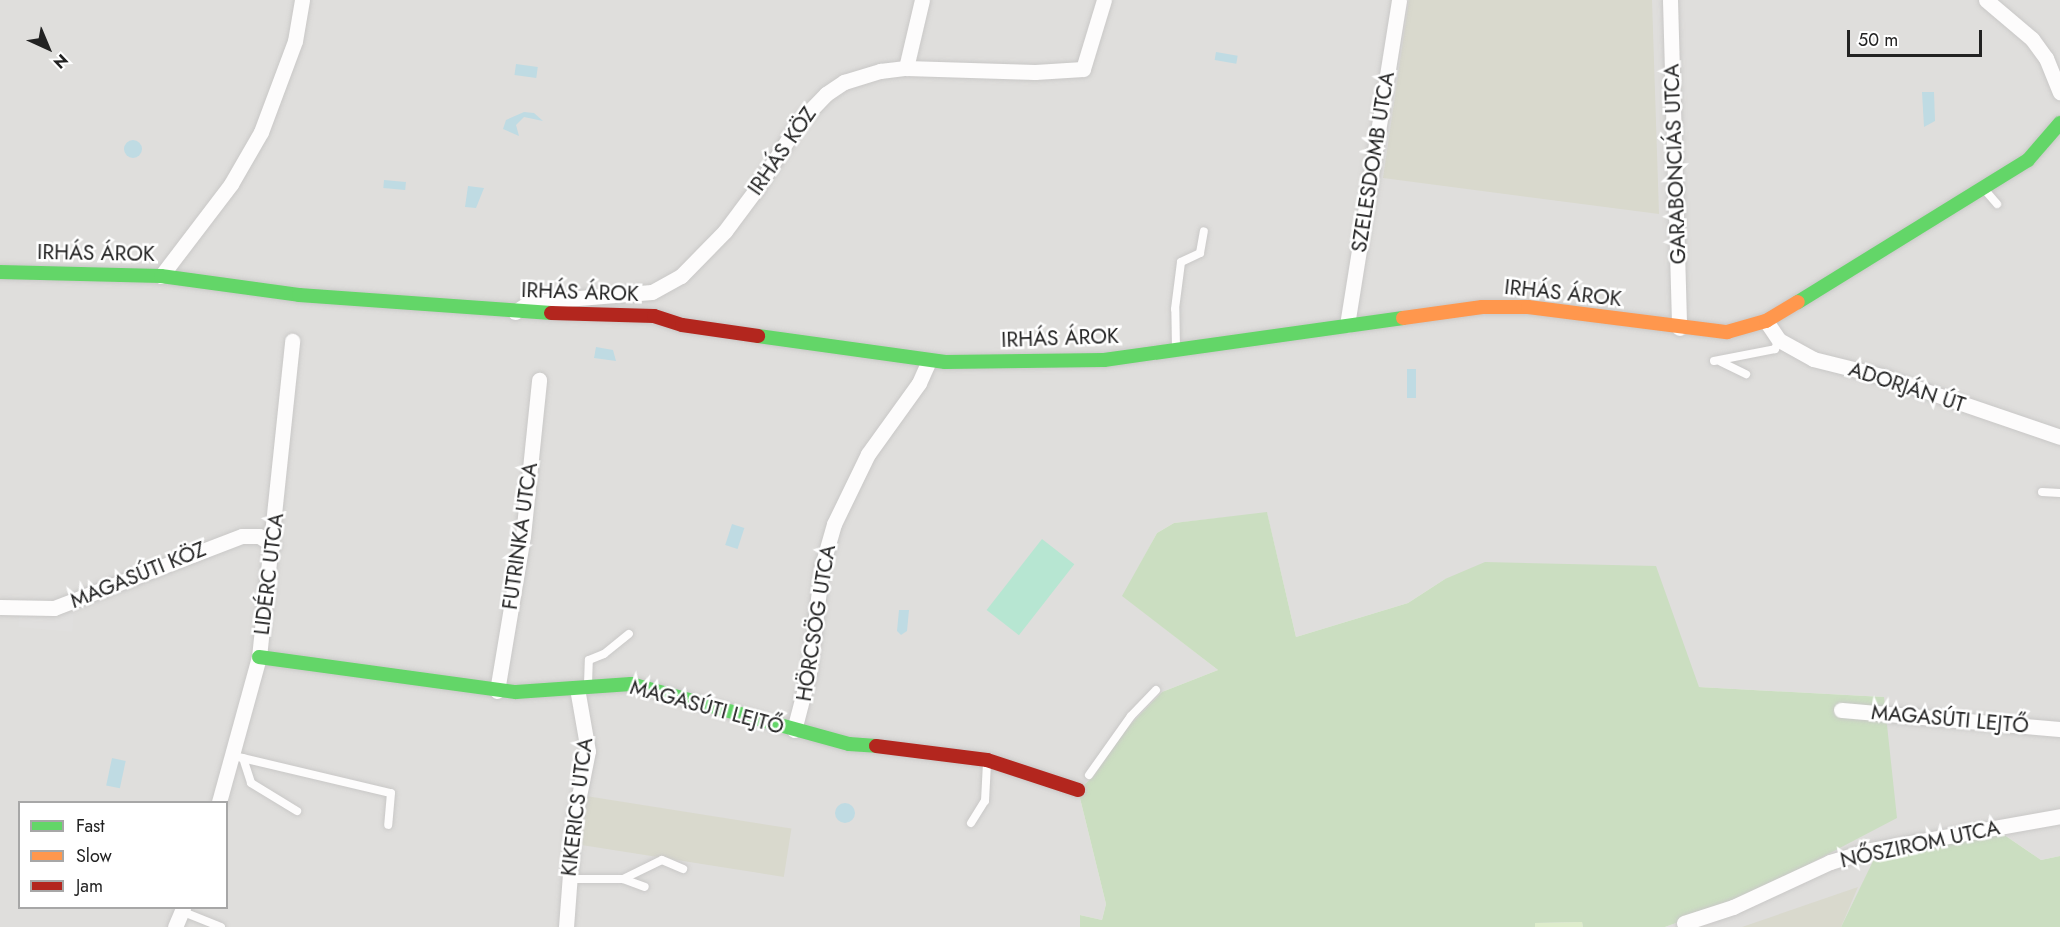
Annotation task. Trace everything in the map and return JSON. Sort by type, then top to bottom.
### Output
[{"type":"street","points":[[162,276],[231,184],[261,132],[295,41],[302,0]]},
{"type":"street","points":[[906,68],[922,0]]},
{"type":"street","name":"IRHÁS KÖZ","points":[[515,312],[530,302],[652,292],[673,281],[725,231],[816,102],[844,82],[880,70],[906,68],[1035,72],[1083,69],[1104,0]]},
{"type":"street","name":"SZELESDOMB UTCA","points":[[1347,325],[1399,0]]},
{"type":"street","name":"GARABONCIÁS UTCA","points":[[1670,0],[1679,328]]},
{"type":"street","points":[[1986,0],[2032,39],[2046,58],[2060,92]]},
{"type":"street","name":"IRHÁS ÁROK","points":[[0,272],[162,276],[299,295],[515,312],[654,316],[682,325],[929,361],[1104,360],[1450,310],[1528,307],[1679,328],[1727,332],[1766,321],[2028,160],[2060,123]]},
{"type":"street","name":"ADORJÁN ÚT","points":[[1766,321],[1779,340],[1826,364],[1885,377],[2060,437]]},
{"type":"street","name":"LIDÉRC UTCA","points":[[219,801],[239,757],[259,657],[273,545],[292,341]]},
{"type":"street","name":"HÖRCSÖG UTCA","points":[[794,730],[809,673],[822,566],[834,524],[868,454],[919,383],[929,361]]},
{"type":"street","name":"FUTRINKA UTCA","points":[[497,691],[523,537],[539,380]]},
{"type":"street","name":"MAGASÚTI KÖZ","points":[[0,607],[54,608],[242,537],[259,536],[273,545]]},
{"type":"street","name":"MAGASÚTI LEJTŐ","points":[[259,657],[497,691],[631,684],[849,744],[920,748],[987,760],[1078,790]]},
{"type":"street","name":"KIKERICS UTCA","points":[[566,927],[568,879],[588,751],[583,687]]},
{"type":"street","name":"MAGASÚTI LEJTŐ","points":[[1841,710],[2060,729]]},
{"type":"street","name":"NŐSZIROM UTCA","points":[[1684,922],[1733,907],[1807,872],[1870,850],[2060,816]]},
{"type":"street","points":[[175,927],[182,909]]},
{"type":"lane","points":[[1983,188],[1997,204]]},
{"type":"lane","points":[[1176,350],[1175,309],[1181,262],[1200,253],[1204,231]]},
{"type":"lane","points":[[1746,374],[1732,364],[1714,361],[1775,350],[1779,340]]},
{"type":"lane","points":[[2042,492],[2060,493]]},
{"type":"lane","points":[[583,687],[589,660],[604,654],[629,634]]},
{"type":"lane","points":[[1089,775],[1131,716],[1156,690]]},
{"type":"lane","points":[[239,757],[252,783],[297,810]]},
{"type":"lane","points":[[239,757],[391,793],[388,825]]},
{"type":"lane","points":[[971,823],[985,801],[987,760]]},
{"type":"lane","points":[[623,879],[662,860],[683,869]]},
{"type":"lane","points":[[568,879],[623,879],[645,887]]},
{"type":"lane","points":[[182,909],[220,927]]},
{"type":"shaded area","points":[[0,0],[2060,0],[2060,856],[2041,860],[1997,830],[1876,857],[1841,927],[1665,927],[1740,900],[1884,697],[1699,687],[1445,579],[1408,603],[1296,637],[1267,513],[1174,523],[1157,533],[1123,596],[1218,670],[1162,692],[1126,729],[1093,777],[1078,790],[1106,904],[1102,920],[1080,915],[1080,927],[0,927]]},
{"type":"shaded area","points":[[1409,0],[1652,0],[1659,214],[1383,178]]},
{"type":"shaded area","points":[[20,609],[74,614],[72,632],[18,627]]},
{"type":"shaded area","points":[[586,796],[791,829],[784,877],[578,844]]},
{"type":"shaded area","points":[[1858,887],[1841,927],[1742,927]]},
{"type":"green space","points":[[1267,512],[1296,637],[1408,603],[1445,579],[1485,562],[1656,566],[1699,687],[1884,697],[1897,818],[1740,900],[1665,927],[1583,927],[1582,922],[1535,923],[1535,927],[1080,927],[1080,915],[1102,920],[1106,904],[1078,790],[1093,777],[1126,729],[1162,692],[1218,670],[1122,596],[1157,533],[1174,523]]},
{"type":"green space","points":[[1042,539],[1074,564],[1019,635],[987,610]]},
{"type":"green space","points":[[1997,830],[2041,860],[2060,856],[2060,927],[1841,927],[1875,857]]},
{"type":"green space","points":[[1582,922],[1583,927],[1535,927],[1535,923]]},
{"type":"water","points":[[1216,52],[1238,56],[1236,64],[1215,60]]},
{"type":"water","points":[[516,64],[538,67],[536,78],[514,75]]},
{"type":"water","points":[[1922,92],[1934,92],[1935,121],[1924,127]]},
{"type":"water","points":[[524,112],[534,113],[543,121],[524,117],[516,125],[519,136],[503,129],[506,120]]},
{"type":"water","points":[[133,140],[139,143],[142,149],[139,155],[133,158],[127,155],[124,149],[127,143]]},
{"type":"water","points":[[384,180],[406,182],[405,190],[383,188]]},
{"type":"water","points":[[468,186],[484,188],[476,208],[465,207]]},
{"type":"water","points":[[596,347],[613,350],[616,361],[594,358]]},
{"type":"water","points":[[1407,369],[1416,369],[1416,398],[1407,398]]},
{"type":"water","points":[[732,524],[744,528],[738,549],[725,545]]},
{"type":"water","points":[[899,610],[909,610],[907,631],[901,635],[897,631]]},
{"type":"water","points":[[112,758],[126,761],[120,788],[106,785]]},
{"type":"water","points":[[845,803],[852,806],[855,813],[852,820],[845,823],[838,820],[835,813],[838,806]]},
{"type":"traffic: fast","points":[[1798,302],[2028,160],[2060,123]]},
{"type":"traffic: fast","points":[[0,272],[161,276],[299,295],[551,313]]},
{"type":"traffic: fast","points":[[758,336],[945,362],[1104,360],[1403,318]]},
{"type":"traffic: fast","points":[[259,657],[516,692],[631,684],[849,744],[876,746]]},
{"type":"traffic: slow","points":[[1403,318],[1482,307],[1528,307],[1727,332],[1766,321],[1798,302]]},
{"type":"traffic: jam","points":[[551,313],[654,316],[682,325],[758,336]]},
{"type":"traffic: jam","points":[[876,746],[987,760],[1078,790]]}]
